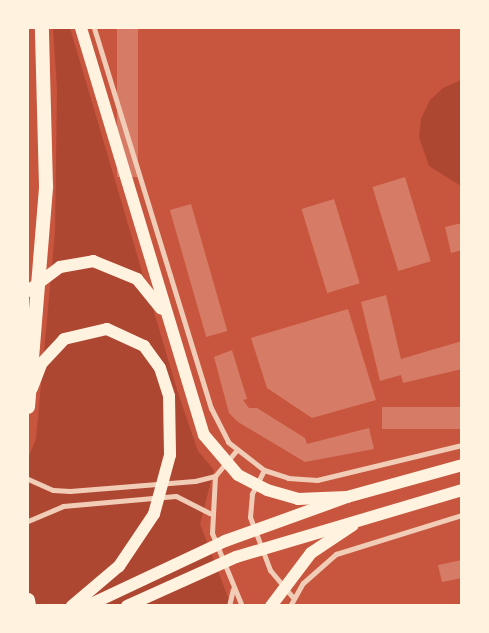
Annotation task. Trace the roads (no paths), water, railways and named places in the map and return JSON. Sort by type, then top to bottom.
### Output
[{"type":"highway","points":[[28,407],[46,186],[42,28]]},
{"type":"highway","points":[[28,600],[29,606]]},
{"type":"main road","points":[[81,28],[169,321],[197,422],[223,462],[253,484],[281,496],[305,500],[347,496]]},
{"type":"main road","points":[[30,288],[71,263],[102,262],[143,284],[169,321]]},
{"type":"main road","points":[[28,400],[52,350],[79,333],[107,329],[144,346],[160,368],[169,396],[170,454],[154,514],[126,559],[72,606]]},
{"type":"main road","points":[[87,606],[225,541],[347,496],[462,465]]},
{"type":"main road","points":[[127,606],[236,557],[462,490]]},
{"type":"main road","points":[[271,606],[311,553],[366,517]]},
{"type":"street","points":[[94,28],[211,408],[236,451],[264,470],[288,478],[317,480],[462,444]]},
{"type":"street","points":[[236,451],[215,476],[210,513],[212,533],[233,589],[242,606]]},
{"type":"street","points":[[264,470],[252,494],[250,517],[270,570],[293,597]]},
{"type":"street","points":[[28,479],[53,490],[70,491],[215,476]]},
{"type":"street","points":[[28,521],[63,506],[176,496],[210,513]]},
{"type":"street","points":[[290,606],[293,597],[321,564],[356,544],[462,515]]},
{"type":"street","points":[[229,606],[233,589]]}]
